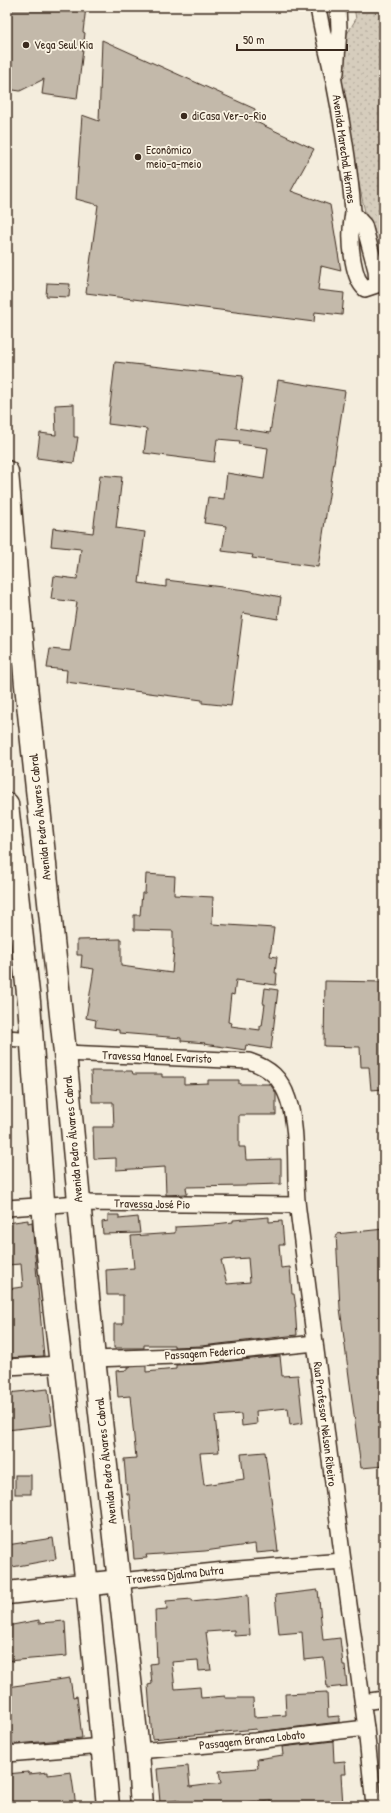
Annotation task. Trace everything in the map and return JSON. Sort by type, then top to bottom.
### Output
[{"type":"main road","name":"Avenida Pedro Álvares Cabral","points":[[7,472],[26,685],[65,1053],[94,1359],[120,1581],[138,1751],[142,1806]]},
{"type":"main road","points":[[7,804],[29,1002],[44,1205],[87,1585],[108,1806]]},
{"type":"main road","points":[[29,1002],[35,1012],[45,1046],[52,1052],[65,1053]]},
{"type":"main road","name":"Travessa Djalma Dutra","points":[[7,1593],[120,1581]]},
{"type":"street","name":"Avenida Marechal Hérmes","points":[[318,7],[321,32],[335,86],[353,213]]},
{"type":"street","name":"Avenida Marechal Hérmes","points":[[335,86],[339,29],[338,7]]},
{"type":"street","points":[[7,1038],[32,1040]]},
{"type":"street","name":"Travessa Manoel Evaristo","points":[[65,1053],[249,1061]]},
{"type":"street","name":"Rua Professor Nelson Ribeiro","points":[[249,1061],[274,1073],[282,1084],[289,1100],[294,1135],[297,1206],[343,1561],[363,1702],[374,1806]]},
{"type":"street","name":"Travessa José Pio","points":[[7,1208],[80,1203],[297,1206]]},
{"type":"street","name":"Passagem Federico","points":[[94,1359],[203,1355],[315,1343]]},
{"type":"street","points":[[7,1367],[61,1364]]},
{"type":"street","name":"Travessa Djalma Dutra","points":[[120,1581],[225,1570],[343,1561]]},
{"type":"street","points":[[363,1702],[384,1700]]},
{"type":"street","name":"Passagem Branca Lobato","points":[[138,1751],[366,1728]]},
{"type":"street","points":[[7,1754],[103,1746]]},
{"type":"shaded area","points":[[354,7],[384,7],[384,302],[336,75],[341,44],[356,19]]},
{"type":"building","points":[[7,7],[54,9],[54,7],[86,7],[83,32],[85,33],[77,99],[42,94],[44,79],[20,91],[7,89]]},
{"type":"building","points":[[102,40],[255,109],[254,121],[314,149],[291,191],[330,205],[341,271],[321,266],[318,290],[344,293],[342,315],[315,312],[314,322],[86,293],[98,205],[76,199],[82,115],[99,121]]},
{"type":"building","points":[[47,283],[70,284],[69,297],[46,296]]},
{"type":"building","points":[[115,362],[243,376],[236,428],[270,433],[278,380],[345,391],[318,567],[252,558],[253,555],[222,551],[226,526],[204,523],[208,497],[224,499],[227,473],[264,479],[268,448],[239,444],[240,441],[217,439],[214,462],[144,453],[147,429],[108,424]]},
{"type":"building","points":[[74,404],[74,437],[78,437],[74,463],[37,458],[40,433],[56,435],[55,405]]},
{"type":"building","points":[[100,475],[122,477],[116,528],[145,532],[139,583],[166,587],[166,580],[246,590],[281,597],[278,619],[243,613],[231,706],[202,703],[202,700],[66,682],[67,670],[47,668],[50,649],[70,651],[77,602],[51,599],[54,576],[77,579],[81,549],[51,546],[53,528],[93,533]]},
{"type":"building","points":[[146,874],[175,876],[174,895],[213,897],[212,924],[274,928],[270,956],[277,957],[275,973],[277,973],[276,985],[236,980],[234,995],[231,994],[228,1022],[232,1023],[231,1026],[260,1030],[260,1026],[262,1026],[265,1004],[263,1004],[265,988],[278,990],[271,1049],[246,1045],[245,1050],[204,1044],[205,1043],[181,1041],[181,1038],[119,1033],[119,1030],[95,1027],[96,1020],[86,1018],[94,969],[81,967],[82,955],[77,955],[77,940],[121,939],[121,966],[172,973],[174,948],[173,931],[134,930],[134,915],[140,915],[142,893],[145,893]]},
{"type":"building","points":[[325,981],[384,982],[384,1089],[371,1090],[369,1067],[361,1067],[360,1047],[324,1046]]},
{"type":"building","points":[[91,1071],[132,1071],[133,1074],[162,1074],[162,1077],[184,1077],[184,1084],[208,1083],[208,1080],[239,1080],[239,1084],[270,1084],[276,1093],[276,1115],[239,1115],[239,1147],[245,1147],[246,1160],[281,1159],[281,1184],[186,1187],[187,1194],[166,1195],[165,1167],[116,1170],[116,1158],[94,1159],[93,1127],[114,1127],[113,1102],[92,1102]]},
{"type":"building","points":[[108,1215],[119,1215],[119,1219],[138,1217],[140,1233],[103,1234],[102,1222],[108,1221]]},
{"type":"building","points":[[269,1217],[269,1222],[282,1221],[284,1245],[279,1245],[281,1268],[290,1267],[292,1294],[294,1294],[296,1307],[297,1335],[202,1346],[174,1347],[174,1345],[144,1345],[144,1348],[114,1348],[114,1324],[123,1324],[123,1295],[107,1295],[106,1270],[134,1268],[131,1236],[175,1233],[175,1227],[215,1225],[233,1222],[233,1220]],"holes":[[[248,1258],[250,1282],[227,1284],[221,1260]]]},
{"type":"building","points":[[28,1220],[28,1223],[32,1222],[44,1356],[7,1358],[7,1289],[23,1287],[21,1264],[7,1265],[7,1223]]},
{"type":"building","points":[[384,1229],[384,1466],[361,1468],[340,1308],[336,1234]]},
{"type":"building","points":[[280,1356],[282,1376],[298,1375],[303,1423],[290,1425],[288,1408],[256,1411],[257,1424],[242,1426],[241,1414],[215,1416],[219,1452],[200,1453],[204,1485],[244,1479],[241,1454],[265,1452],[278,1551],[256,1553],[255,1544],[205,1551],[146,1555],[147,1558],[134,1559],[129,1494],[127,1494],[124,1459],[136,1458],[130,1396],[118,1397],[116,1371],[128,1370],[128,1367],[146,1366],[146,1372],[176,1369],[176,1365],[204,1364]]},
{"type":"building","points":[[48,1389],[52,1425],[7,1430],[7,1393]]},
{"type":"building","points":[[15,1475],[31,1475],[31,1494],[15,1494]]},
{"type":"building","points":[[53,1538],[56,1559],[7,1568],[7,1545]]},
{"type":"building","points":[[318,1590],[323,1640],[340,1638],[347,1686],[327,1688],[324,1658],[304,1660],[302,1632],[279,1634],[275,1595]]},
{"type":"building","points":[[248,1595],[250,1635],[234,1636],[234,1630],[206,1632],[211,1670],[199,1671],[198,1660],[172,1662],[175,1689],[200,1687],[201,1698],[225,1696],[225,1698],[253,1698],[254,1717],[286,1715],[285,1694],[327,1692],[328,1717],[339,1716],[339,1722],[257,1732],[256,1729],[152,1739],[148,1685],[152,1684],[150,1664],[157,1663],[155,1610],[167,1609],[166,1601],[192,1599],[192,1601]]},
{"type":"building","points":[[39,1620],[39,1623],[65,1621],[67,1656],[7,1661],[7,1626]]},
{"type":"building","points":[[70,1678],[73,1697],[77,1696],[82,1738],[7,1745],[7,1687]]},
{"type":"building","points":[[333,1741],[334,1762],[345,1761],[346,1774],[341,1774],[343,1806],[271,1806],[271,1801],[219,1806],[194,1806],[194,1804],[180,1806],[179,1800],[160,1802],[157,1769],[188,1766],[190,1787],[221,1783],[219,1771],[258,1768],[257,1759],[283,1755],[282,1747]]},
{"type":"building","points":[[28,1772],[29,1774],[48,1772],[48,1775],[71,1772],[76,1806],[7,1806],[7,1774]]},
{"type":"place","name":"Vega Seul Kia","points":[[26,45]]},
{"type":"place","name":"diCasa Ver-o-Rio","points":[[184,116]]},
{"type":"place","name":"Econômico meio-a-meio","points":[[138,157]]}]
